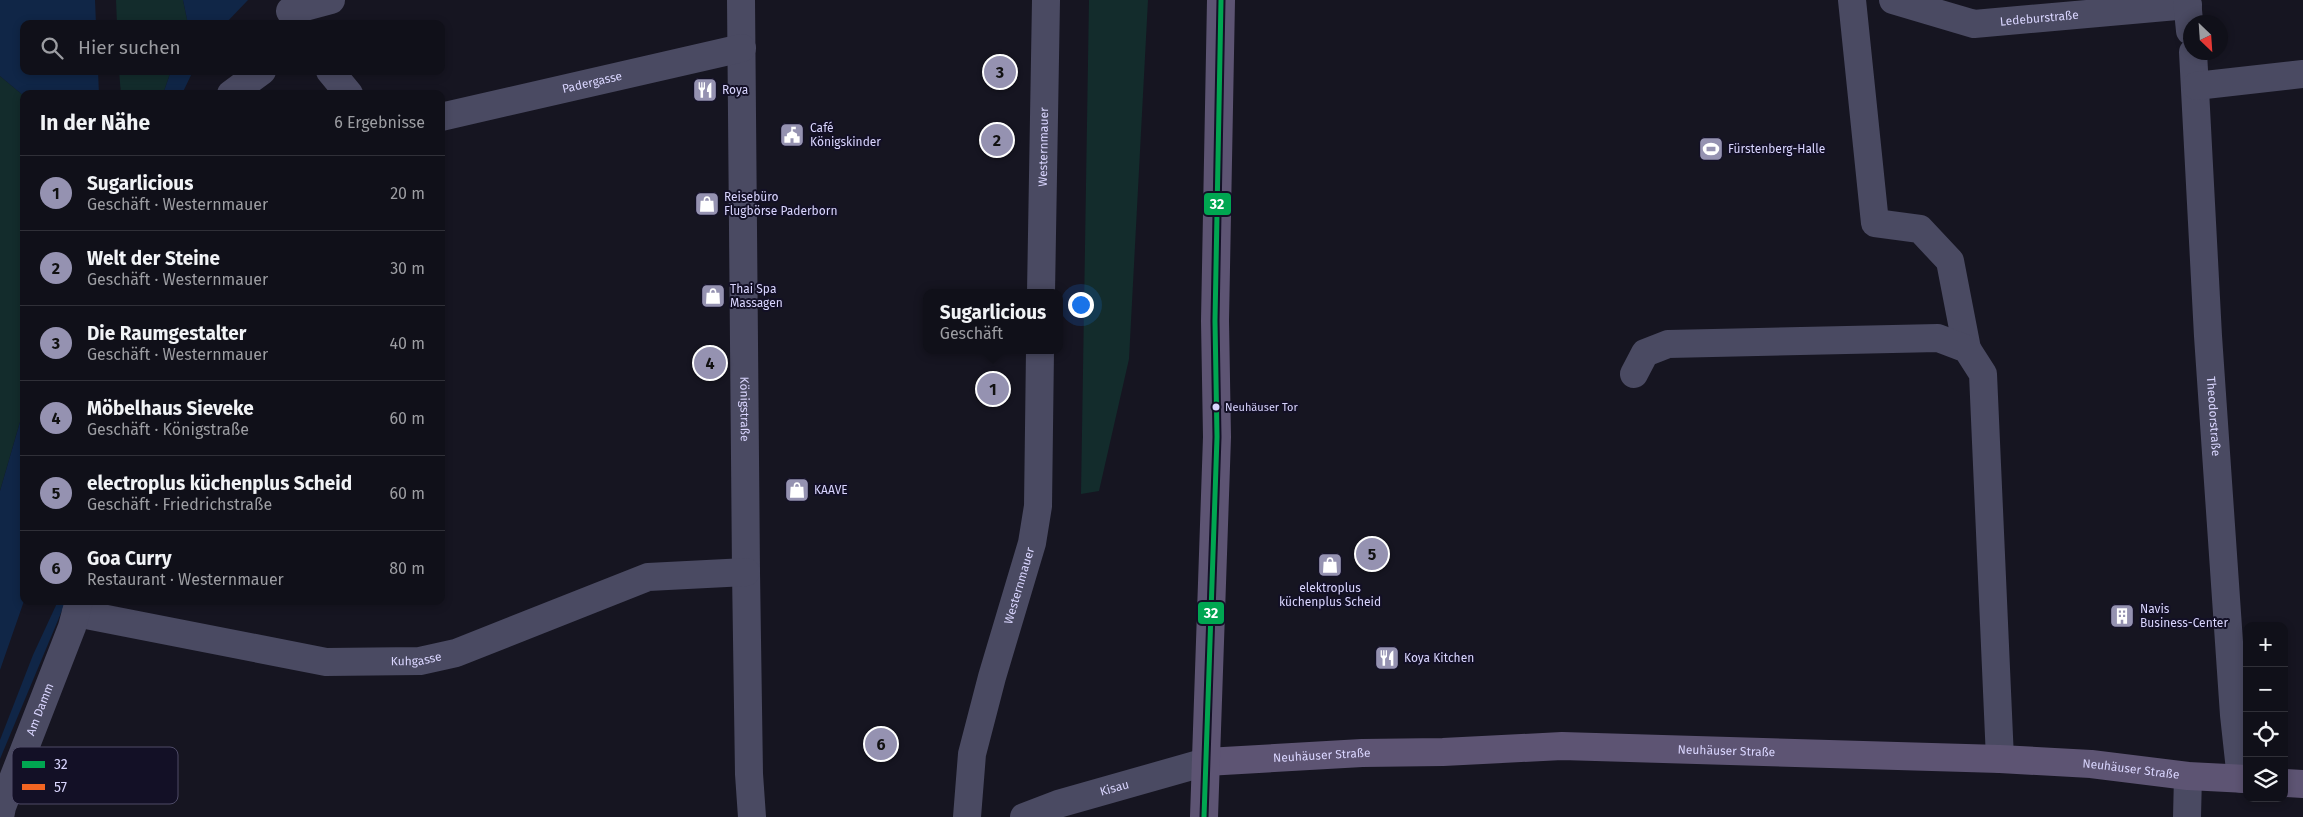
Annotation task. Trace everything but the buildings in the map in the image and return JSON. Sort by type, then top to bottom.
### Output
[{"type":"main road","points":[[1204,817],[1217,437],[1215,321],[1221,0]]},
{"type":"main road","name":"Neuhäuser Straße","points":[[1206,762],[1362,753],[1443,752],[1562,746],[2091,764],[2188,776],[2243,779]]},
{"type":"main road","points":[[2288,783],[2303,784]]},
{"type":"street","points":[[290,12],[331,0]]},
{"type":"street","name":"Königstraße","points":[[740,0],[746,572],[749,764],[752,817]]},
{"type":"street","name":"Westernmauer","points":[[1041,289],[1046,0]]},
{"type":"street","points":[[1852,0],[1875,223],[1920,229],[1950,262],[1967,349]]},
{"type":"street","name":"Ledeburstraße","points":[[1894,0],[1974,24],[2188,2]]},
{"type":"street","points":[[2188,2],[2189,15]]},
{"type":"street","name":"Padergasse","points":[[445,116],[742,48]]},
{"type":"street","name":"Theodorstraße","points":[[2194,60],[2208,336],[2234,715],[2243,773]]},
{"type":"street","points":[[2196,86],[2303,74]]},
{"type":"street","points":[[236,90],[257,75]]},
{"type":"street","points":[[333,75],[345,90]]},
{"type":"street","points":[[1634,374],[1644,353],[1668,344],[1938,338],[1967,349],[1994,373],[2000,760]]},
{"type":"street","name":"Westernmauer","points":[[967,817],[972,754],[992,677],[1032,543],[1038,506],[1040,354]]},
{"type":"street","name":"Kuhgasse","points":[[78,607],[326,662],[420,661],[456,653],[648,577],[746,572]]},
{"type":"street","name":"Am Damm","points":[[25,747],[78,607]]},
{"type":"street","name":"Kisau","points":[[1024,817],[1058,804],[1206,762]]},
{"type":"street","points":[[2187,817],[2188,776]]},
{"type":"street","name":"Am Damm","points":[[0,817],[12,781]]},
{"type":"green space","points":[[116,0],[183,0],[187,20],[117,20]]},
{"type":"green space","points":[[1089,0],[1148,0],[1129,359],[1099,491],[1081,494]]},
{"type":"green space","points":[[119,75],[170,75],[164,90],[121,90]]},
{"type":"green space","points":[[0,76],[20,93],[20,422],[0,491]]},
{"type":"water","points":[[0,0],[95,0],[96,20],[20,20],[20,75],[98,75],[99,90],[20,90],[20,93],[0,76]]},
{"type":"water","points":[[183,0],[248,0],[229,20],[187,20]]},
{"type":"water","points":[[170,75],[191,75],[184,90],[164,90]]},
{"type":"water","points":[[20,422],[20,605],[23,605],[0,670],[0,491]]},
{"type":"water","points":[[56,605],[64,605],[0,759],[0,740],[33,655]]},
{"type":"transit line","name":"32","points":[[1204,817],[1217,437],[1215,321],[1221,0]]},
{"type":"place","name":"Die Raumgestalter","points":[[1000,72]]},
{"type":"place","name":"Roya","points":[[705,90]]},
{"type":"place","name":"Café Königskinder","points":[[792,135]]},
{"type":"place","name":"Welt der Steine","points":[[997,140]]},
{"type":"place","name":"Fürstenberg-Halle","points":[[1711,149]]},
{"type":"place","name":"Reisebüro Flugbörse Paderborn","points":[[707,204]]},
{"type":"place","name":"Thai Spa Massagen","points":[[713,296]]},
{"type":"place","name":"Möbelhaus Sieveke","points":[[710,363]]},
{"type":"place","name":"Sugarlicious","points":[[993,389]]},
{"type":"place","name":"Neuhäuser Tor","points":[[1216,407]]},
{"type":"place","name":"KAAVE","points":[[797,490]]},
{"type":"place","name":"electroplus küchenplus Scheid","points":[[1372,554]]},
{"type":"place","name":"elektroplus küchenplus Scheid","points":[[1330,565]]},
{"type":"place","name":"Navis Business-Center","points":[[2122,616]]},
{"type":"place","name":"Koya Kitchen","points":[[1387,658]]},
{"type":"place","name":"Goa Curry","points":[[881,744]]}]
